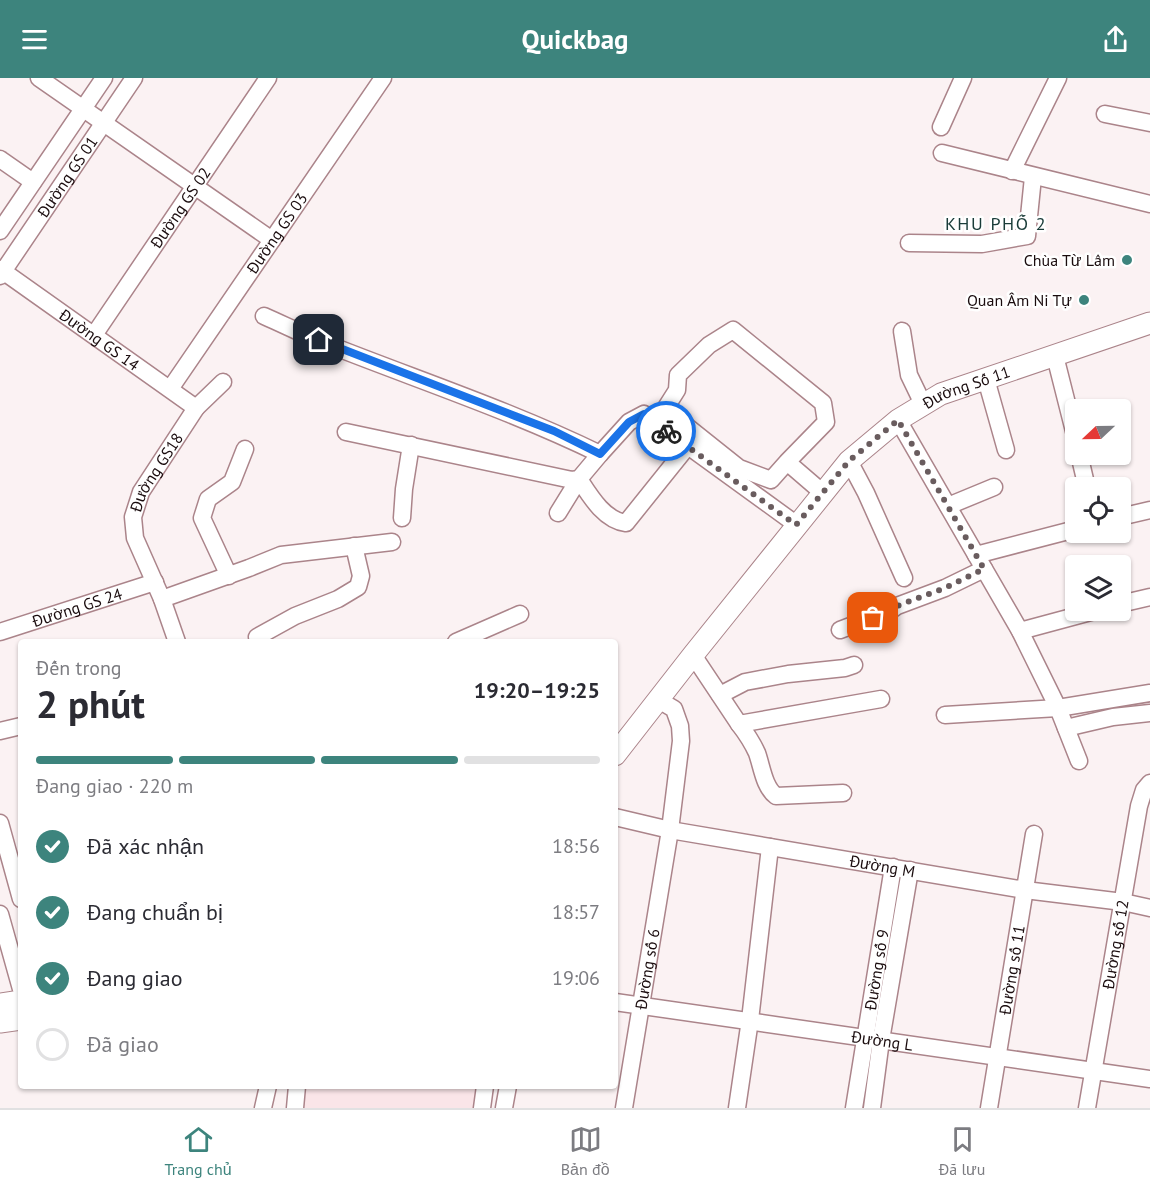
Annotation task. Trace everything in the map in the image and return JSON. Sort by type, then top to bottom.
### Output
[{"type":"main road","name":"Đường Số 11","points":[[657,699],[849,461],[898,420],[941,394],[1150,323]]},
{"type":"main road","points":[[618,751],[657,699]]},
{"type":"main road","points":[[0,1004],[18,1001]]},
{"type":"main road","points":[[0,1022],[18,1019]]},
{"type":"street","points":[[39,78],[272,240]]},
{"type":"street","name":"Đường GS 01","points":[[0,231],[104,78]]},
{"type":"street","name":"Đường GS 01","points":[[1,272],[134,78]]},
{"type":"street","name":"Đường GS 02","points":[[94,335],[268,78]]},
{"type":"street","name":"Đường GS 03","points":[[170,389],[383,78]]},
{"type":"street","points":[[941,127],[963,78]]},
{"type":"street","points":[[1012,171],[1058,78]]},
{"type":"street","points":[[1105,114],[1150,123]]},
{"type":"street","points":[[942,153],[1150,204]]},
{"type":"street","points":[[0,159],[33,182]]},
{"type":"street","points":[[909,243],[982,244],[1027,236],[1033,177]]},
{"type":"street","name":"Đường GS 14","points":[[1,272],[196,408]]},
{"type":"street","points":[[264,316],[338,349],[457,392],[554,431],[600,454]]},
{"type":"street","points":[[733,330],[823,403],[826,422],[787,462],[771,480],[740,468],[665,409],[677,390],[678,375],[709,345],[733,330]]},
{"type":"street","points":[[902,331],[909,375],[923,404]]},
{"type":"street","points":[[1055,356],[1066,399]]},
{"type":"street","points":[[986,379],[1006,450]]},
{"type":"street","name":"Đường GS18","points":[[176,639],[162,599],[135,538],[133,528],[135,508],[141,492],[196,408],[223,382]]},
{"type":"street","points":[[558,513],[579,479],[600,454],[629,422],[644,414],[796,525]]},
{"type":"street","points":[[898,420],[1020,631],[1058,708],[1079,761]]},
{"type":"street","points":[[346,432],[572,480],[579,479]]},
{"type":"street","points":[[402,518],[411,445]]},
{"type":"street","points":[[579,479],[594,502],[616,522],[626,523],[687,447]]},
{"type":"street","points":[[229,576],[202,518],[208,500],[232,482],[245,449]]},
{"type":"street","points":[[849,461],[904,578]]},
{"type":"street","points":[[787,462],[823,493]]},
{"type":"street","points":[[948,506],[994,487]]},
{"type":"street","points":[[1131,514],[1150,510]]},
{"type":"street","points":[[840,630],[945,588],[980,562],[1065,533]]},
{"type":"street","points":[[162,599],[281,555],[392,542]]},
{"type":"street","points":[[257,637],[295,616],[338,599],[358,587],[361,576],[354,546]]},
{"type":"street","name":"Đường GS 24","points":[[0,632],[155,582]]},
{"type":"street","points":[[1131,601],[1150,597]]},
{"type":"street","points":[[463,639],[520,614]]},
{"type":"street","points":[[1020,631],[1065,619]]},
{"type":"street","points":[[693,655],[747,733],[770,789],[776,796],[843,793]]},
{"type":"street","points":[[720,695],[745,682],[854,665]]},
{"type":"street","points":[[945,715],[1058,708],[1150,693]]},
{"type":"street","name":"Đường số 6","points":[[624,1108],[670,830],[681,741],[680,726],[674,710],[657,699]]},
{"type":"street","points":[[739,724],[881,699]]},
{"type":"street","points":[[1066,728],[1113,717],[1150,713]]},
{"type":"street","points":[[0,731],[18,727]]},
{"type":"street","name":"Đường số 12","points":[[1087,1108],[1139,806],[1144,790],[1150,783]]},
{"type":"street","name":"Đường M","points":[[618,818],[670,830],[770,847],[1025,890],[1123,902],[1150,908]]},
{"type":"street","points":[[0,824],[18,888]]},
{"type":"street","name":"Đường số 11","points":[[989,1108],[1034,834]]},
{"type":"street","points":[[737,1108],[750,1020],[770,847]]},
{"type":"street","name":"Đường số 9","points":[[872,1108],[873,1039],[893,867]]},
{"type":"street","name":"Đường số 9","points":[[854,1108],[873,1039],[910,870]]},
{"type":"street","points":[[0,914],[18,978]]},
{"type":"street","name":"Đường L","points":[[618,1002],[1150,1079]]},
{"type":"street","points":[[263,1108],[267,1089]]},
{"type":"street","points":[[295,1108],[297,1089]]},
{"type":"street","points":[[482,1108],[485,1089]]},
{"type":"street","points":[[504,1108],[507,1089]]},
{"type":"shaded area","points":[[290,1089],[491,1089],[488,1108],[287,1108]]},
{"type":"way so far","points":[[666,431],[796,525],[849,461],[898,420],[984,569],[873,618]]},
{"type":"place","name":"Chùa Từ Lâm","points":[[1127,260]]},
{"type":"place","name":"Quan Âm Ni Tự","points":[[1084,300]]},
{"type":"district","name":"KHU PHỐ 2","points":[[996,223]]},
{"type":"route","points":[[319,340],[554,431],[600,454],[629,422],[644,414],[666,431]]}]
